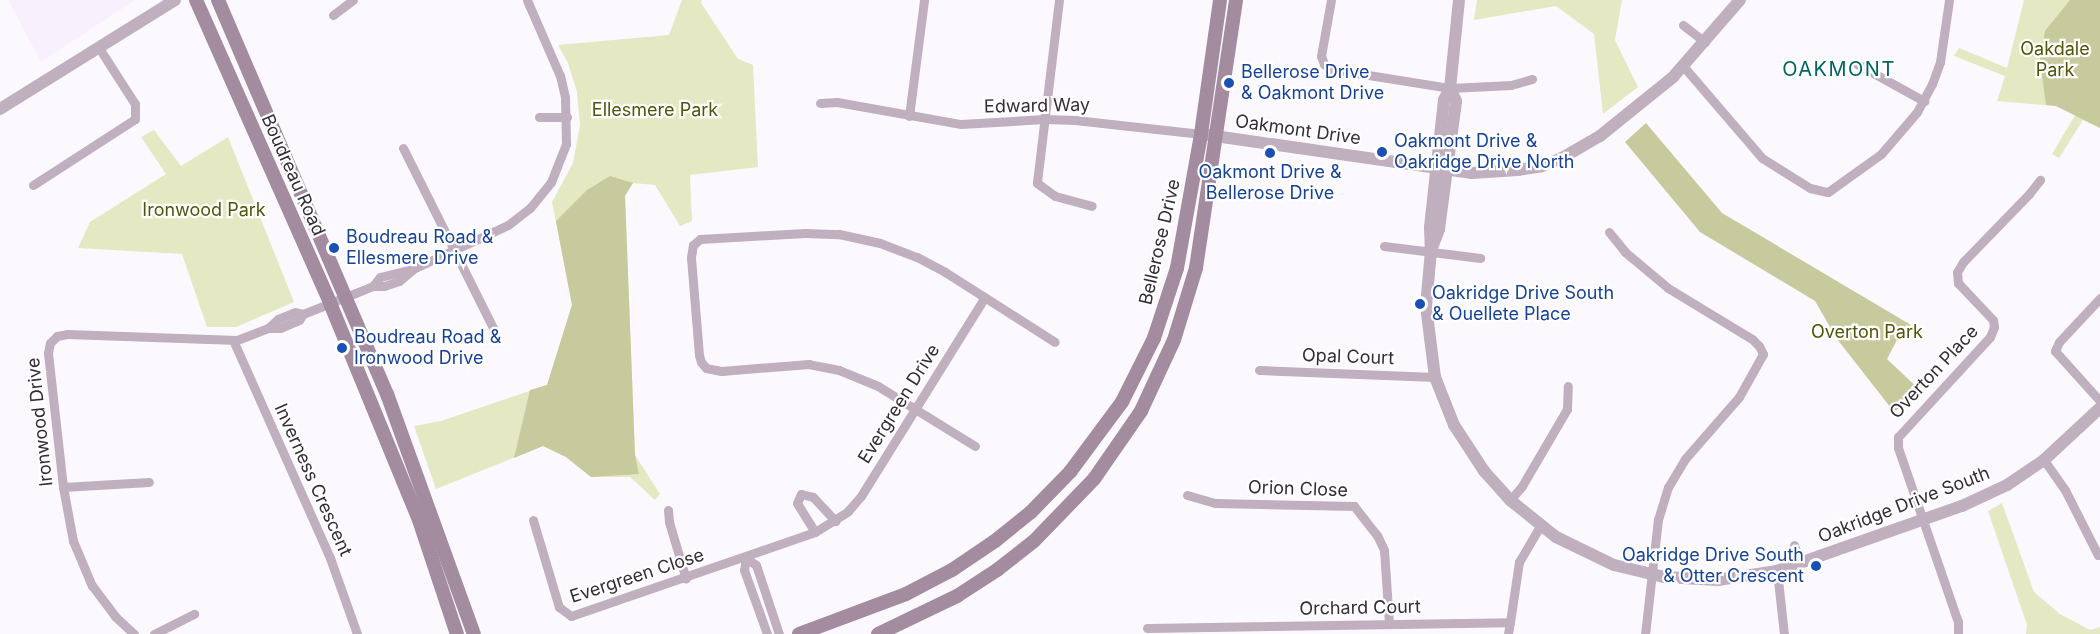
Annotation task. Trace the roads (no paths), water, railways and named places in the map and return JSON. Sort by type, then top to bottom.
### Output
[{"type":"main road","name":"Boudreau Road","points":[[196,0],[330,303],[419,520],[457,634]]},
{"type":"main road","name":"Boudreau Road","points":[[218,0],[346,297],[415,465],[474,634]]},
{"type":"main road","name":"Bellerose Drive","points":[[799,634],[906,594],[974,556],[1031,513],[1090,449],[1122,402],[1144,360],[1170,293],[1183,242],[1220,0]]},
{"type":"main road","name":"Bellerose Drive","points":[[878,634],[957,596],[1016,556],[1066,510],[1121,442],[1156,380],[1185,309],[1196,268],[1236,0]]},
{"type":"main road","points":[[826,634],[906,594]]},
{"type":"street","points":[[0,109],[176,0]]},
{"type":"street","points":[[333,15],[353,0]]},
{"type":"street","name":"Ironwood Drive","points":[[130,633],[101,599],[83,569],[68,522],[48,353],[53,339],[67,334],[233,340],[268,328],[278,319],[295,312],[303,314],[373,286],[380,278],[413,269],[508,225],[540,197],[551,182],[564,152],[567,117],[560,76],[527,0]]},
{"type":"street","points":[[909,116],[924,0]]},
{"type":"street","points":[[1059,0],[1038,185],[1055,196],[1092,206]]},
{"type":"street","points":[[1331,0],[1322,50],[1322,61],[1327,68],[1450,88],[1511,85],[1532,79]]},
{"type":"street","name":"Oakridge Drive South","points":[[1459,0],[1450,88],[1444,100],[1442,168],[1430,227],[1431,251],[1426,306],[1435,377],[1454,425],[1484,471],[1510,500],[1540,526],[1598,559],[1651,575],[1689,580],[1718,580],[1777,571],[1923,520],[2007,485],[2044,460],[2100,408]]},
{"type":"street","name":"Oakmont Drive","points":[[1201,134],[1442,168],[1494,172],[1534,167],[1562,158],[1609,130],[1684,66],[1740,0]]},
{"type":"street","points":[[1684,66],[1762,158],[1780,171],[1820,192],[1835,188],[1875,160],[1905,129],[1924,102],[1940,62],[1949,0]]},
{"type":"street","points":[[1683,25],[1705,42]]},
{"type":"street","points":[[33,185],[135,119],[136,109],[133,100],[99,48]]},
{"type":"street","points":[[1857,64],[1924,102]]},
{"type":"street","name":"Edward Way","points":[[820,103],[837,102],[961,124],[1044,119],[1100,121],[1201,134]]},
{"type":"street","points":[[539,117],[567,117]]},
{"type":"street","points":[[403,148],[493,328]]},
{"type":"street","name":"Overton Place","points":[[1923,520],[1898,448],[1898,437],[1990,337],[1994,327],[1993,320],[1958,283],[1957,272],[1963,262],[2040,180]]},
{"type":"street","points":[[1609,232],[1625,252],[1668,288],[1752,339],[1760,346],[1763,354],[1733,405],[1692,449],[1672,478],[1658,519],[1645,634]]},
{"type":"street","points":[[975,446],[863,378],[822,366],[792,365],[722,371],[706,368],[699,355],[691,256],[693,245],[700,239],[805,233],[839,234],[880,243],[917,257],[1055,342]]},
{"type":"street","points":[[1383,246],[1479,258]]},
{"type":"street","name":"Evergreen Drive","points":[[746,558],[815,532],[848,511],[861,496],[985,297]]},
{"type":"street","points":[[2100,298],[2059,342],[2055,351],[2100,401]]},
{"type":"street","name":"Inverness Crescent","points":[[233,340],[330,558],[357,634]]},
{"type":"street","name":"Opal Court","points":[[1259,370],[1435,377]]},
{"type":"street","points":[[1510,500],[1522,486],[1567,409],[1568,386]]},
{"type":"street","points":[[2044,460],[2062,484],[2098,555]]},
{"type":"street","points":[[63,486],[148,482]]},
{"type":"street","points":[[815,532],[797,503],[801,495],[813,497],[835,521]]},
{"type":"street","name":"Orion Close","points":[[1187,495],[1215,503],[1354,506],[1377,535],[1384,550],[1389,624]]},
{"type":"street","points":[[668,510],[669,522],[686,579]]},
{"type":"street","name":"Evergreen Close","points":[[533,520],[559,607],[566,615],[579,616],[746,558]]},
{"type":"street","points":[[1923,520],[1958,622],[1958,634]]},
{"type":"street","points":[[1508,634],[1519,562],[1540,526]]},
{"type":"street","name":"Oakridge Drive South","points":[[1794,544],[1800,563]]},
{"type":"street","points":[[767,634],[744,570],[746,558],[756,566],[779,634]]},
{"type":"street","points":[[1777,571],[1784,634]]},
{"type":"street","points":[[154,634],[195,614]]},
{"type":"street","name":"Orchard Court","points":[[1147,628],[1210,631],[1510,622]]},
{"type":"place","name":"Bellerose Drive & Oakmont Drive","points":[[1229,83]]},
{"type":"place","name":"Oakmont Drive & Oakridge Drive North","points":[[1382,152]]},
{"type":"place","name":"Oakmont Drive & Bellerose Drive","points":[[1270,153]]},
{"type":"place","name":"Boudreau Road & Ellesmere Drive","points":[[334,248]]},
{"type":"place","name":"Oakridge Drive South & Ouellete Place","points":[[1420,304]]},
{"type":"place","name":"Boudreau Road & Ironwood Drive","points":[[342,348]]},
{"type":"place","name":"Oakridge Drive South & Otter Crescent","points":[[1816,566]]},
{"type":"district","name":"OAKMONT","points":[[1839,69]]},
{"type":"park label","name":"Oakdale Park","points":[[2055,60]]},
{"type":"park label","name":"Ellesmere Park","points":[[655,110]]},
{"type":"park label","name":"Ironwood Park","points":[[204,210]]},
{"type":"park label","name":"Overton Park","points":[[1867,332]]}]
